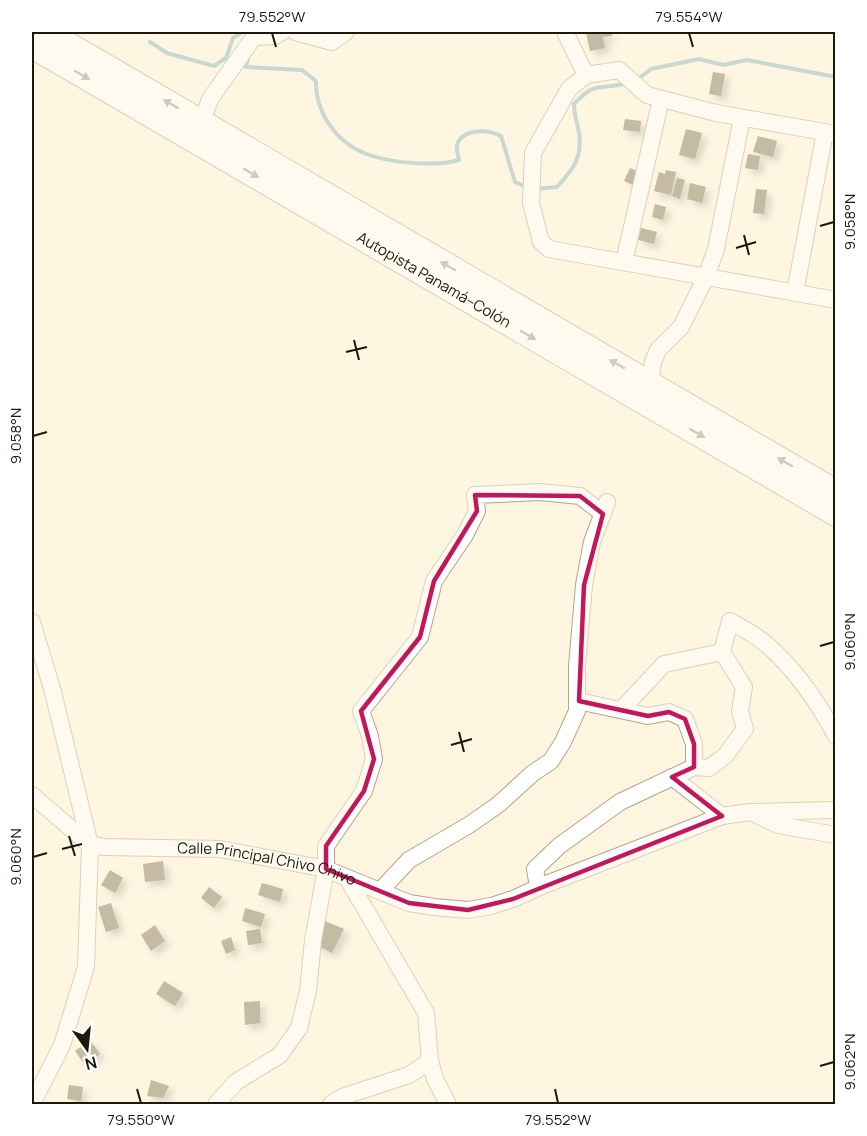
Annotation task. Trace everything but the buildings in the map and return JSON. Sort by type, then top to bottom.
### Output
[{"type":"highway","name":"Autopista Panamá–Colón","points":[[47,32],[836,492]]},
{"type":"highway","name":"Autopista Panamá–Colón","points":[[32,46],[836,514]]},
{"type":"street","points":[[202,122],[210,99],[254,37],[275,36],[282,32]]},
{"type":"street","points":[[295,32],[332,42],[346,32]]},
{"type":"street","points":[[565,32],[586,75]]},
{"type":"street","points":[[795,293],[830,133],[716,113],[654,97],[619,70],[586,75],[569,89],[533,153],[531,203],[541,242],[549,249],[624,262],[795,293],[836,300]]},
{"type":"street","points":[[624,262],[654,97]]},
{"type":"street","points":[[650,384],[653,362],[658,350],[681,327],[706,277],[716,249],[742,118]]},
{"type":"street","points":[[216,1104],[236,1082],[280,1055],[299,1028],[308,991],[313,940],[326,869],[326,846],[364,791],[374,759],[362,711],[420,636],[434,581],[465,535],[477,511],[475,495],[540,492],[580,496],[605,508],[592,542],[584,585],[577,666],[577,711],[563,742],[551,761],[526,778],[500,804],[409,860],[380,891]]},
{"type":"street","points":[[32,621],[53,692],[90,845],[86,968],[62,1044],[32,1104]]},
{"type":"street","points":[[538,887],[535,869],[559,846],[620,802],[694,767],[709,768],[725,756],[745,729],[740,711],[744,687],[722,651],[730,621],[765,642],[793,672],[822,711],[836,736]]},
{"type":"street","points":[[621,710],[664,664],[722,651]]},
{"type":"street","points":[[578,701],[648,716],[669,712],[685,719],[694,744],[694,767]]},
{"type":"street","points":[[672,777],[722,816]]},
{"type":"street","points":[[32,795],[90,845]]},
{"type":"street","name":"Calle Principal Chivo Chivo","points":[[90,845],[220,849],[326,869],[409,903],[468,910],[513,899],[538,887],[722,816],[750,812],[836,810]]},
{"type":"street","points":[[750,812],[778,825],[836,835]]},
{"type":"street","points":[[347,878],[426,1013],[430,1061],[435,1079],[448,1104]]},
{"type":"street","points":[[331,1104],[342,1097],[409,1075],[430,1061]]},
{"type":"highlighted area","points":[[475,495],[580,496],[603,514],[584,585],[579,701],[648,716],[669,712],[685,719],[694,744],[694,767],[672,777],[722,816],[513,899],[468,910],[409,903],[326,869],[326,846],[364,791],[374,759],[361,711],[420,637],[434,581],[477,511]]},
{"type":"waterway","points":[[150,42],[167,53],[214,66],[226,58],[233,38],[242,32]]},
{"type":"waterway","points":[[248,59],[246,67],[302,70],[316,81],[319,103],[329,124],[344,141],[364,153],[412,163],[449,162],[459,160],[457,145],[465,135],[483,131],[490,132],[501,136],[515,182],[526,187]]},
{"type":"waterway","points":[[637,80],[651,69],[699,59],[723,65],[747,60],[836,77]]},
{"type":"waterway","points":[[536,189],[557,187],[576,162],[580,141],[574,104],[594,88],[627,83]]}]
